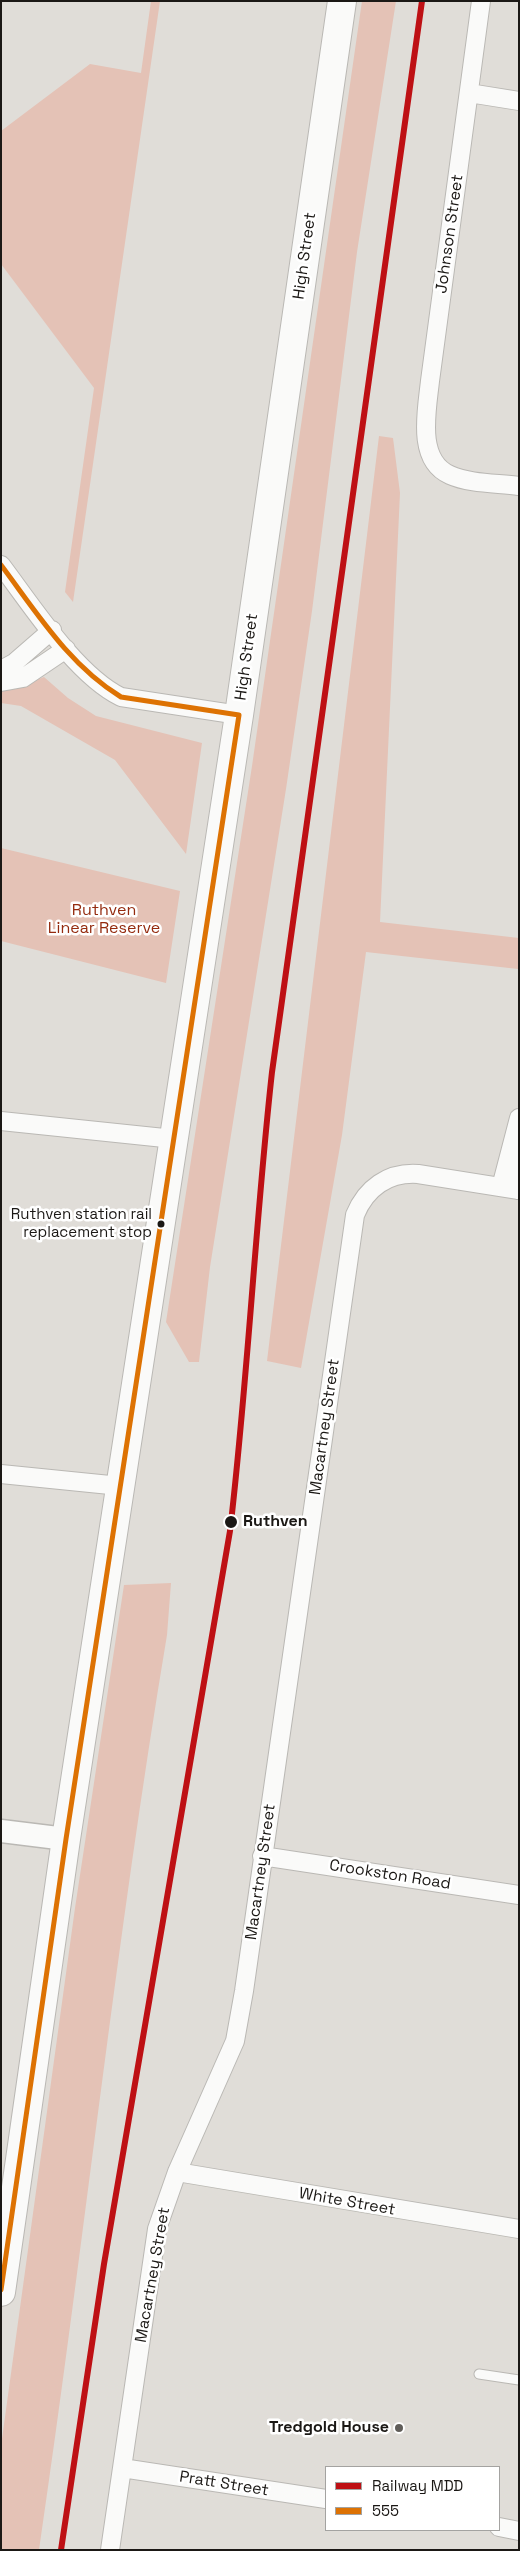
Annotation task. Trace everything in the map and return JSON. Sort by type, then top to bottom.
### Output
[{"type":"main road","name":"High Street","points":[[1,2292],[6,2214],[66,1839],[239,715],[342,1]]},
{"type":"street","name":"Johnson Street","points":[[481,1],[427,408],[428,446],[436,465],[451,476],[519,486]]},
{"type":"street","points":[[469,93],[519,101]]},
{"type":"street","points":[[1,565],[85,672],[108,690],[121,697],[239,715]]},
{"type":"street","points":[[1,670],[14,663],[52,630]]},
{"type":"street","points":[[1,682],[23,678],[66,649]]},
{"type":"street","points":[[512,1189],[519,1118]]},
{"type":"street","points":[[1,1121],[174,1139]]},
{"type":"street","points":[[512,1189],[519,1164]]},
{"type":"street","name":"Macartney Street","points":[[110,2550],[157,2229],[177,2172],[235,2041],[244,1991],[355,1215],[365,1195],[374,1186],[391,1177],[409,1174],[512,1189]]},
{"type":"street","points":[[1,1474],[120,1486]]},
{"type":"street","points":[[1,1831],[66,1839]]},
{"type":"street","name":"Crookston Road","points":[[262,1856],[519,1895]]},
{"type":"street","name":"White Street","points":[[177,2172],[519,2229]]},
{"type":"street","name":"Pratt Street","points":[[122,2468],[325,2499]]},
{"type":"street","points":[[500,2527],[519,2531]]},
{"type":"lane","points":[[479,2374],[519,2380]]},
{"type":"green space","points":[[151,1],[160,1],[73,602],[65,592],[94,388],[1,264],[1,131],[90,64],[141,73]]},
{"type":"green space","points":[[362,1],[396,1],[357,252],[312,611],[286,789],[210,1267],[199,1362],[189,1362],[166,1322],[252,766]]},
{"type":"green space","points":[[379,436],[393,438],[400,493],[380,922],[519,938],[519,966],[518,969],[366,952],[342,1135],[301,1368],[267,1361]]},
{"type":"green space","points":[[44,677],[68,698],[96,716],[202,743],[186,854],[115,760],[21,706],[1,703],[1,689],[19,687]]},
{"type":"green space","name":"Ruthven Linear Reserve","points":[[1,848],[180,891],[166,983],[1,941]]},
{"type":"green space","points":[[171,1583],[167,1635],[132,1863],[39,2550],[1,2550],[1,2446],[75,1908],[124,1585]]},
{"type":"rail line","name":"MDD","points":[[61,2550],[104,2264],[230,1531],[272,1072],[422,1]]},
{"type":"transit line","name":"555","points":[[1,565],[70,654],[85,670],[121,697],[239,715]]},
{"type":"transit line","name":"555","points":[[1,2290],[66,1839],[239,715]]},
{"type":"place","name":"Ruthven station rail replacement stop","points":[[161,1224]]},
{"type":"place","name":"Ruthven","points":[[231,1522]]},
{"type":"place","name":"Tredgold House","points":[[399,2428]]}]
